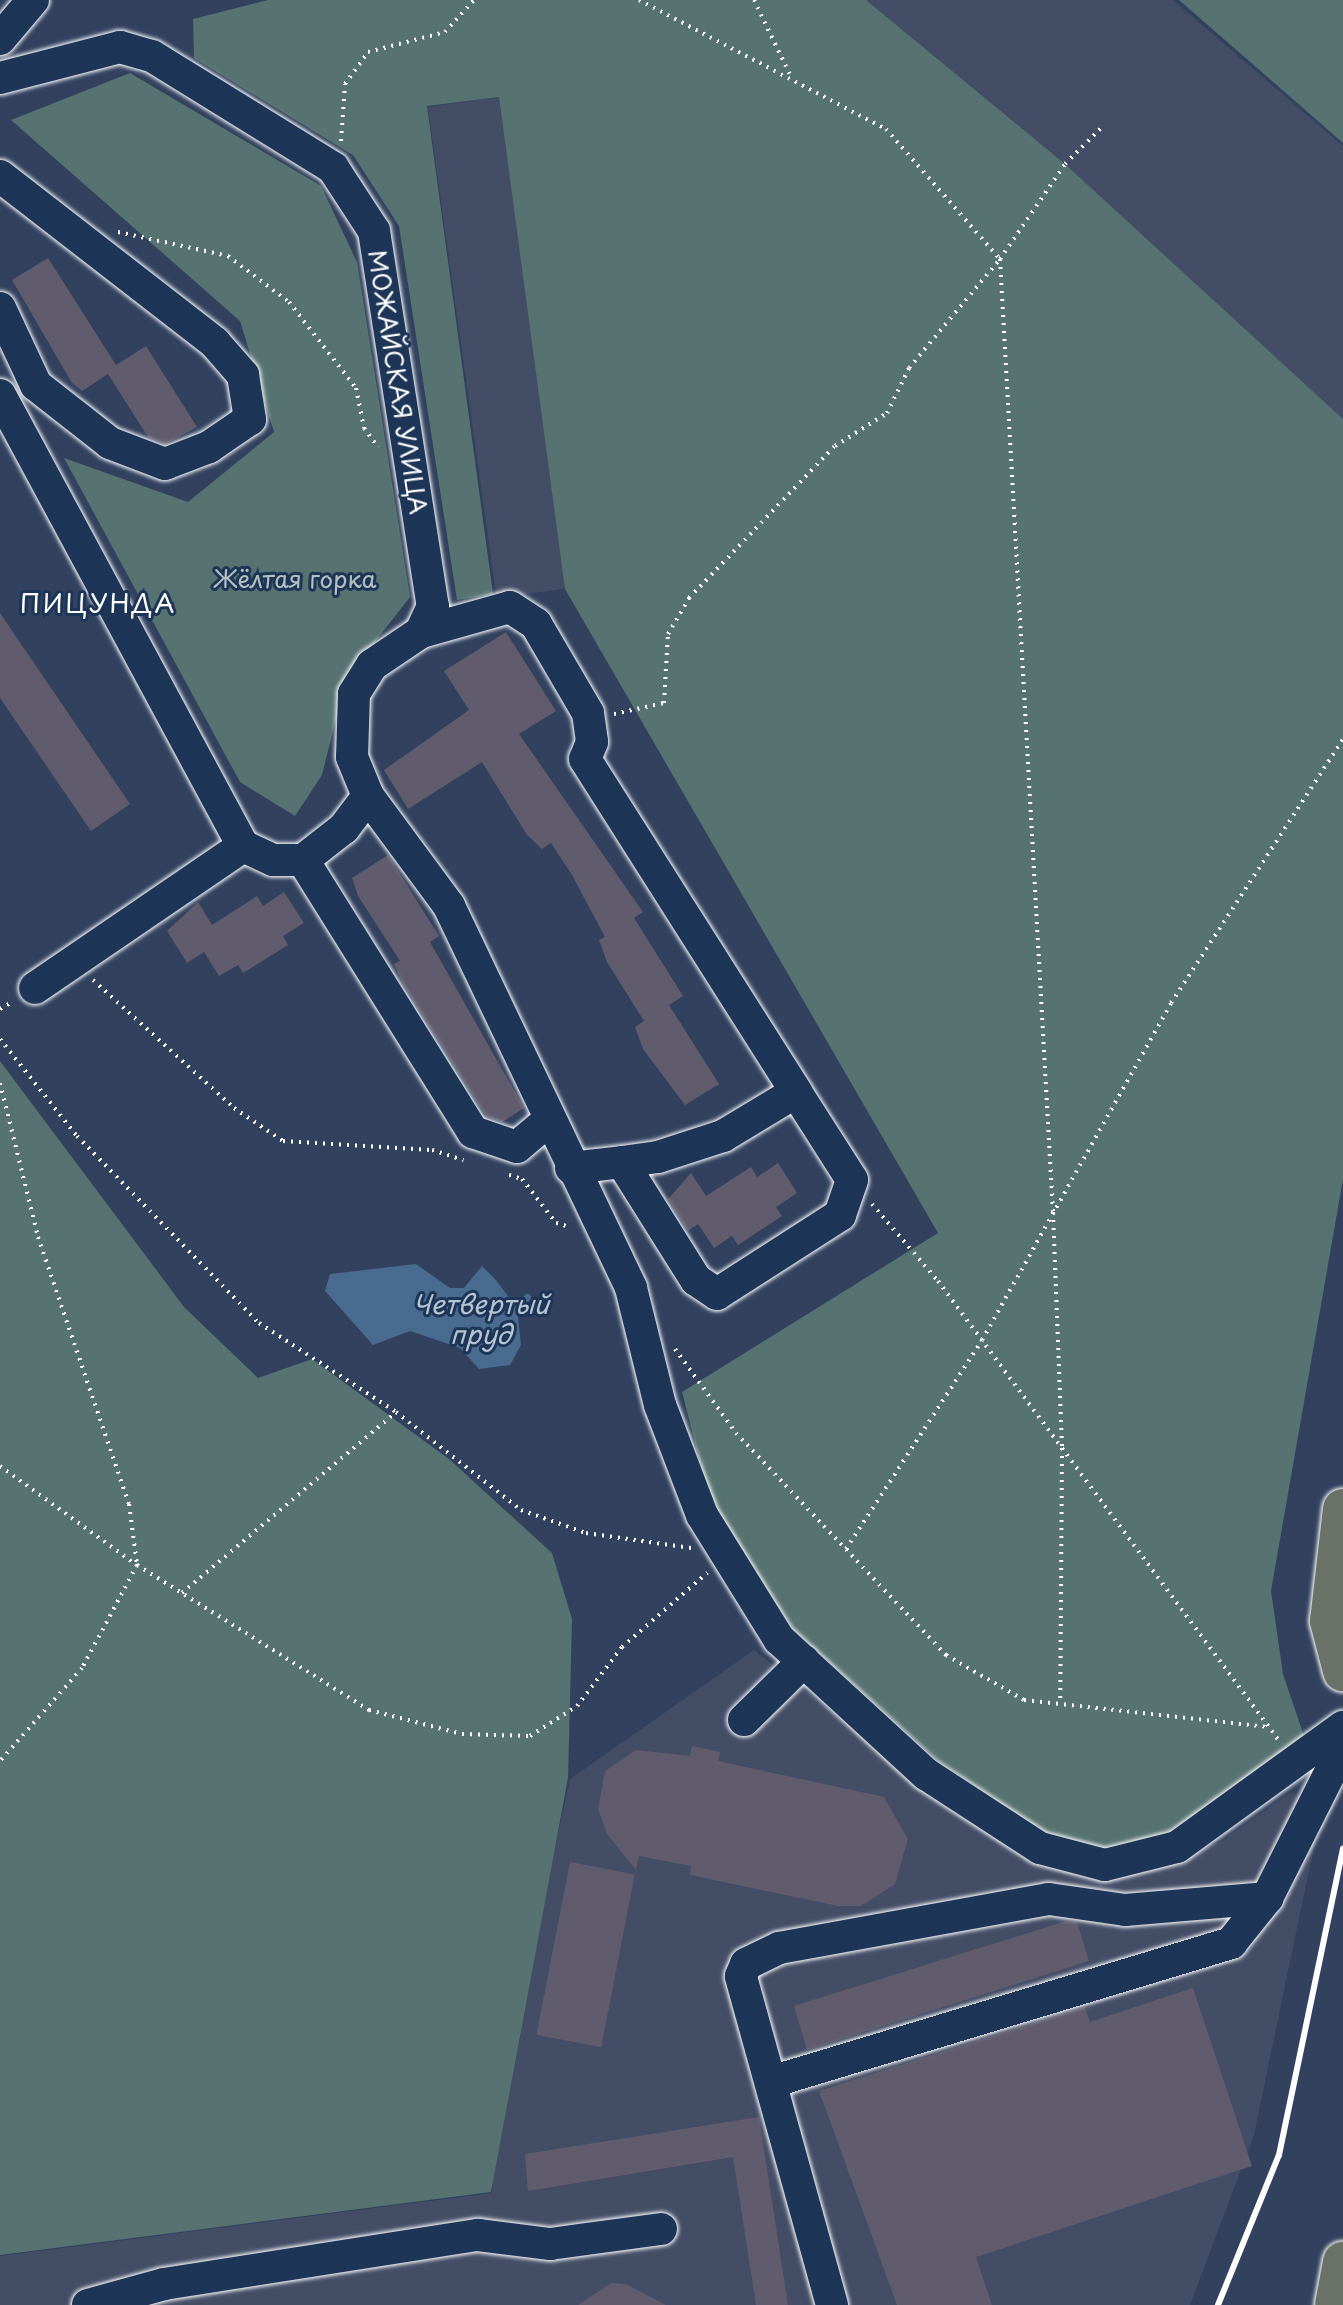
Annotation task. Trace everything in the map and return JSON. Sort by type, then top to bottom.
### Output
[{"type":"main road","points":[[1343,1509],[1330,1621],[1343,1671]]},
{"type":"main road","points":[[1335,2305],[1343,2262]]},
{"type":"street","points":[[0,39],[33,0]]},
{"type":"street","name":"МОЖАЙСКАЯ УЛИЦА","points":[[0,78],[120,47],[152,56],[333,168],[374,231],[433,606],[421,632]]},
{"type":"street","points":[[0,176],[215,343],[243,375],[250,419],[209,447],[165,464],[110,443],[36,385],[0,308]]},
{"type":"street","points":[[0,395],[243,846],[273,860],[303,860],[344,828],[368,796]]},
{"type":"street","points":[[622,1162],[696,1280],[717,1294],[840,1215],[852,1180],[585,759],[592,742],[588,713],[536,624],[510,607],[421,632],[372,665],[354,694],[352,757],[368,796],[449,906],[571,1168],[631,1288],[676,1446],[726,1553],[779,1639],[926,1774],[1040,1848],[1105,1865],[1177,1847],[1343,1727]]},
{"type":"street","points":[[35,988],[243,846]]},
{"type":"street","points":[[303,860],[473,1132],[517,1147],[549,1120]]},
{"type":"street","points":[[571,1168],[622,1162],[723,1136],[796,1092]]},
{"type":"street","points":[[744,1720],[804,1661]]},
{"type":"street","points":[[771,2082],[1231,1943],[1267,1898],[1343,1747]]},
{"type":"street","points":[[832,2305],[741,1976],[746,1964],[779,1948],[1049,1899],[1125,1910],[1267,1898]]},
{"type":"street","points":[[88,2305],[164,2284],[478,2235],[550,2244],[661,2229]]},
{"type":"path","points":[[333,168],[345,131],[345,84],[368,52],[445,32],[474,0]]},
{"type":"path","points":[[639,0],[886,129],[1000,259],[1053,1212],[1062,1448],[1060,1704]]},
{"type":"path","points":[[754,0],[792,79]]},
{"type":"path","points":[[588,713],[649,712],[664,703],[668,634],[689,598],[835,446],[887,413],[909,368],[1000,259],[1065,164],[1104,125]]},
{"type":"path","points":[[103,228],[228,256],[289,302],[356,388],[364,428],[381,451]]},
{"type":"path","points":[[846,1549],[982,1340],[1171,1003],[1343,739]]},
{"type":"path","points":[[74,962],[234,1108],[283,1141],[432,1150],[477,1165]]},
{"type":"path","points":[[0,1039],[77,1136],[259,1323],[396,1412],[521,1510],[586,1533],[726,1553]]},
{"type":"path","points":[[0,1083],[38,1237],[129,1504],[137,1565],[82,1668],[0,1761]]},
{"type":"path","points":[[492,1170],[522,1179],[556,1223],[606,1239]]},
{"type":"path","points":[[852,1180],[982,1340],[1295,1763]]},
{"type":"path","points":[[666,1336],[736,1433],[946,1655],[1024,1700],[1268,1727]]},
{"type":"path","points":[[182,1593],[396,1412]]},
{"type":"path","points":[[0,1466],[137,1565],[369,1710],[462,1734],[530,1736],[577,1706],[622,1647],[726,1553]]},
{"type":"shaded area","points":[[866,0],[1173,0],[1343,146],[1343,419],[1065,164]]},
{"type":"shaded area","points":[[499,97],[568,588],[497,598],[428,107]]},
{"type":"shaded area","points":[[754,1650],[921,1783],[1083,1874],[1118,1879],[1221,1842],[1290,1793],[1324,1798],[1254,2135],[1190,2305],[0,2305],[0,2256],[492,2193],[500,2097],[570,1779]]},
{"type":"green space","points":[[268,0],[866,0],[1065,164],[1343,419],[1343,1179],[1271,1591],[1283,1674],[1306,1742],[1166,1839],[1104,1850],[1043,1831],[940,1762],[794,1630],[712,1508],[682,1392],[938,1233],[565,589],[499,97],[427,106],[493,594],[457,600],[399,226],[353,155],[194,58],[193,19]]},
{"type":"green space","points":[[1179,0],[1343,0],[1343,143]]},
{"type":"green space","name":"Жёлтая горка","points":[[130,73],[321,186],[357,262],[410,597],[346,679],[322,775],[295,816],[240,782],[64,458],[188,502],[274,432],[240,321],[11,120]]},
{"type":"green space","points":[[0,1061],[184,1307],[258,1378],[312,1359],[449,1459],[552,1553],[572,1619],[568,1778],[491,2192],[0,2255]]},
{"type":"water","name":"Четвертый пруд","points":[[416,1264],[450,1288],[464,1288],[482,1266],[495,1279],[517,1308],[521,1345],[510,1365],[479,1369],[460,1348],[410,1331],[373,1345],[325,1291],[330,1274]]},
{"type":"building","points":[[48,258],[116,365],[146,346],[197,427],[165,444],[148,437],[108,374],[82,391],[72,383],[12,280]]},
{"type":"building","points":[[0,613],[130,804],[91,831],[0,698]]},
{"type":"building","points":[[506,632],[556,711],[519,734],[643,912],[634,918],[683,996],[669,1005],[719,1084],[685,1105],[643,1049],[635,1027],[644,1021],[607,962],[599,940],[605,937],[572,875],[551,843],[542,849],[527,835],[482,762],[408,809],[384,770],[469,710],[444,671]]},
{"type":"building","points":[[388,855],[439,936],[430,942],[524,1108],[502,1122],[486,1116],[402,982],[394,964],[400,961],[358,896],[352,878]]},
{"type":"building","points":[[284,892],[304,923],[283,936],[288,945],[243,973],[238,965],[219,976],[204,952],[187,963],[167,931],[198,902],[212,925],[257,896],[263,906]]},
{"type":"building","points":[[778,1163],[797,1193],[776,1207],[782,1216],[738,1245],[732,1236],[714,1248],[698,1224],[688,1231],[668,1199],[691,1173],[706,1196],[751,1167],[757,1177]]},
{"type":"building","points":[[692,1746],[720,1752],[718,1761],[884,1797],[908,1839],[895,1884],[861,1906],[838,1906],[690,1875],[691,1866],[639,1856],[636,1870],[607,1834],[598,1809],[605,1771],[636,1750],[690,1756]]},
{"type":"building","points":[[570,1862],[635,1875],[601,2047],[536,2035]]},
{"type":"building","points":[[1066,1921],[1077,1922],[1089,1961],[807,2050],[794,2006]]},
{"type":"building","points":[[1193,1988],[1252,2166],[976,2257],[992,2305],[897,2305],[819,2091],[1085,2007],[1090,2022]]},
{"type":"building","points":[[759,2117],[788,2305],[756,2305],[733,2157],[528,2191],[525,2154]]},
{"type":"building","points":[[611,2283],[626,2284],[666,2305],[578,2305]]},
{"type":"waterway","points":[[517,1308],[527,1297]]},
{"type":"railway","points":[[1218,2305],[1279,2155],[1343,1849]]},
{"type":"district","name":"ПИЦУНДА","points":[[98,603]]}]
